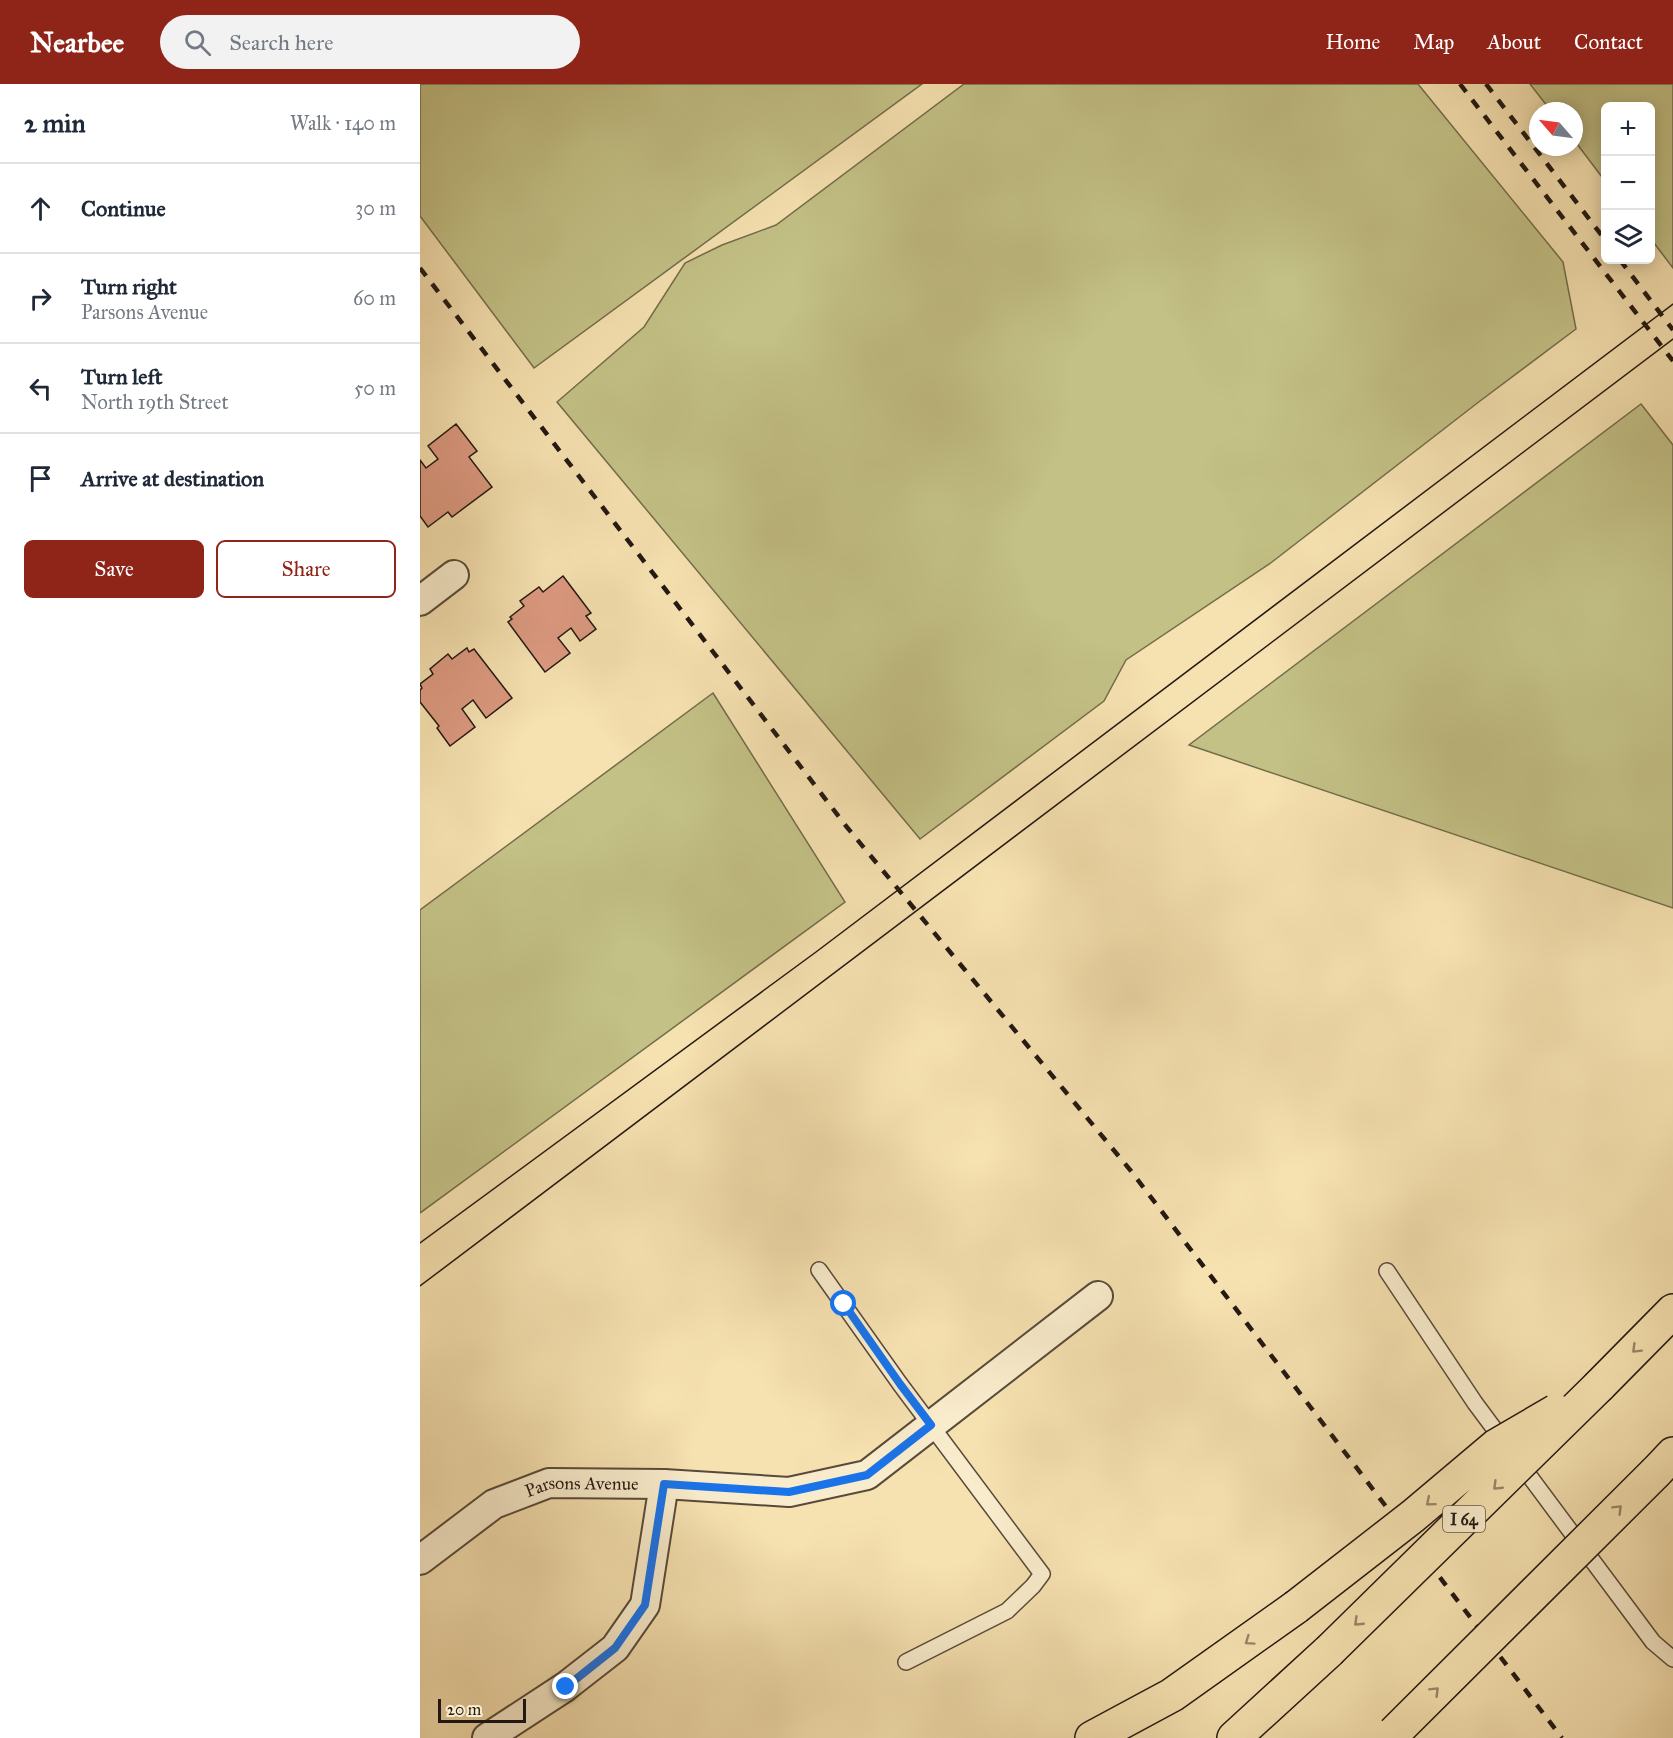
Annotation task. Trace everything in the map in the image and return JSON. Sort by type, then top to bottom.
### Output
[{"type":"highway","name":"I 64","points":[[1234,1738],[1329,1651],[1673,1311]]},
{"type":"highway","points":[[1092,1738],[1172,1695],[1296,1607],[1413,1516],[1496,1446],[1599,1386]]},
{"type":"highway","points":[[1391,1735],[1664,1463]]},
{"type":"street","points":[[420,601],[454,575]]},
{"type":"street","name":"Parsons Avenue","points":[[420,1560],[494,1504],[549,1483],[664,1484],[789,1492],[867,1475],[1098,1296]]},
{"type":"street","points":[[487,1738],[566,1687],[615,1648],[645,1605],[664,1484]]},
{"type":"lane","points":[[819,1270],[1042,1574],[1007,1611],[906,1662]]},
{"type":"lane","points":[[1387,1271],[1475,1403],[1653,1642],[1673,1659]]},
{"type":"shaded area","points":[[420,84],[922,84],[534,368],[420,216]]},
{"type":"shaded area","points":[[964,84],[1418,84],[1563,262],[1576,329],[1272,562],[1126,660],[1104,701],[920,839],[557,402],[644,327],[685,263],[722,245],[776,225]]},
{"type":"shaded area","points":[[1530,84],[1673,84],[1673,268],[1655,244],[1655,102],[1601,102],[1601,176],[1583,152],[1583,102],[1544,102]]},
{"type":"shaded area","points":[[1641,404],[1673,445],[1673,908],[1189,745]]},
{"type":"shaded area","points":[[713,693],[845,902],[420,1213],[420,910]]},
{"type":"building","points":[[456,424],[477,451],[469,457],[492,487],[452,517],[448,512],[428,527],[420,516],[420,460],[426,468],[438,459],[428,446]]},
{"type":"building","points":[[563,576],[591,613],[586,616],[596,629],[580,641],[571,628],[558,638],[570,653],[545,672],[508,622],[512,619],[510,617],[524,606],[520,601],[539,587],[543,592]]},
{"type":"building","points":[[467,648],[469,652],[474,649],[512,698],[486,718],[473,700],[462,709],[475,727],[450,746],[437,728],[439,726],[420,702],[422,688],[420,684],[433,674],[430,669],[448,654],[452,659]]},
{"type":"tram line","points":[[420,1243],[816,952],[1673,304]]},
{"type":"tram line","points":[[420,1286],[1673,339]]},
{"type":"railway","points":[[1460,84],[1673,361]]},
{"type":"railway","points":[[1486,84],[1601,234]]},
{"type":"railway","points":[[1623,264],[1673,330]]},
{"type":"railway","points":[[420,268],[846,826],[1131,1171],[1562,1738]]},
{"type":"route","points":[[566,1687],[615,1648],[645,1605],[664,1484],[789,1492],[867,1475],[931,1425],[844,1304]]}]
